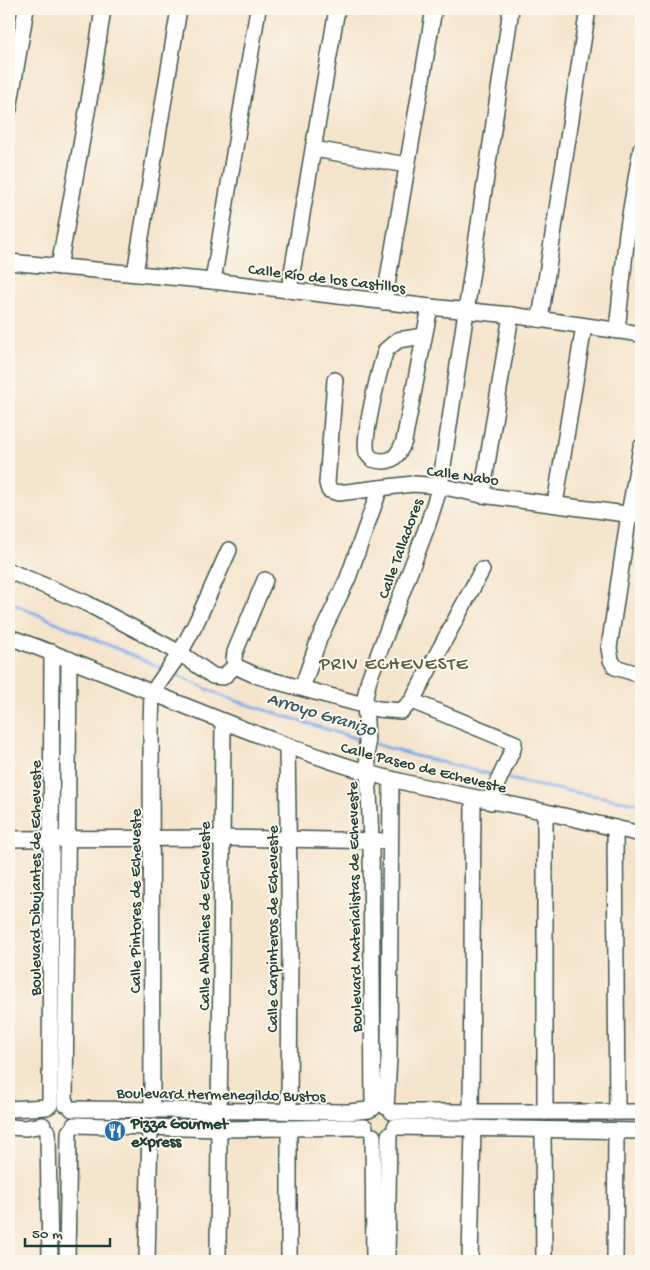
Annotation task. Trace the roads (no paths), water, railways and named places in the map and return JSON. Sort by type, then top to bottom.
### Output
[{"type":"street","points":[[9,109],[26,9]]},
{"type":"street","points":[[59,267],[90,95],[103,9]]},
{"type":"street","points":[[135,273],[179,9]]},
{"type":"street","points":[[213,281],[258,9]]},
{"type":"street","points":[[289,290],[337,9]]},
{"type":"street","points":[[384,302],[434,9]]},
{"type":"street","name":"Calle Talladores","points":[[365,709],[369,679],[428,524],[440,486],[511,9]]},
{"type":"street","points":[[540,319],[588,9]]},
{"type":"street","points":[[314,149],[407,165]]},
{"type":"street","points":[[617,331],[627,233],[641,149]]},
{"type":"street","name":"Calle Río de los Castillos","points":[[9,262],[213,281],[511,315],[641,334]]},
{"type":"street","points":[[424,336],[398,340],[386,350],[368,428],[366,448],[367,453],[372,459],[382,461],[397,456],[404,441],[430,307]]},
{"type":"street","points":[[482,495],[511,315]]},
{"type":"street","points":[[555,504],[584,326]]},
{"type":"street","name":"Calle Nabo","points":[[335,380],[327,482],[329,490],[338,493],[413,484],[440,486],[482,495],[635,515]]},
{"type":"street","points":[[641,447],[635,515],[609,648],[611,660],[615,667],[641,674]]},
{"type":"street","points":[[302,688],[320,639],[348,578],[380,488]]},
{"type":"street","points":[[152,693],[178,658],[229,550]]},
{"type":"street","points":[[407,706],[482,570]]},
{"type":"street","points":[[9,571],[86,603],[178,658],[213,676],[224,677],[235,666]]},
{"type":"street","points":[[235,666],[236,652],[265,580]]},
{"type":"street","name":"Calle Paseo de Echeveste","points":[[9,637],[52,652],[287,746],[369,773],[473,798],[641,834]]},
{"type":"street","name":"Boulevard Dibujantes de Echeveste","points":[[52,652],[51,838],[58,1106]]},
{"type":"street","name":"Boulevard Dibujantes de Echeveste","points":[[58,1106],[67,839],[68,659]]},
{"type":"street","points":[[235,666],[255,675],[365,709],[384,710],[407,706],[512,742],[514,746],[491,802]]},
{"type":"street","name":"Calle Pintores de Echeveste","points":[[152,693],[152,1109]]},
{"type":"street","name":"Boulevard Materialistas de Echeveste","points":[[365,709],[384,1116],[387,1261]]},
{"type":"street","name":"Calle Albañiles de Echeveste","points":[[219,1110],[223,721]]},
{"type":"street","name":"Calle Carpinteros de Echeveste","points":[[287,746],[289,1111]]},
{"type":"street","name":"Boulevard Materialistas de Echeveste","points":[[384,1116],[388,1059],[391,779]]},
{"type":"street","points":[[471,1112],[473,798]]},
{"type":"street","points":[[545,812],[545,1112]]},
{"type":"street","points":[[616,828],[617,1112]]},
{"type":"street","points":[[9,839],[151,840],[221,838],[390,841]]},
{"type":"street","points":[[50,1261],[46,1128],[42,1116],[58,1106],[75,1120],[72,1128],[67,1261]]},
{"type":"street","name":"Boulevard Hermenegildo Bustos","points":[[9,1109],[58,1106],[348,1112],[472,1128],[641,1131]]},
{"type":"street","name":"Boulevard Hermenegildo Bustos","points":[[384,1116],[471,1112],[641,1112]]},
{"type":"street","points":[[374,1261],[369,1132],[365,1118],[384,1116]]},
{"type":"street","name":"Boulevard Hermenegildo Bustos","points":[[72,1128],[289,1128],[369,1132],[381,1138],[384,1116]]},
{"type":"street","points":[[9,1127],[46,1128],[56,1135],[61,1135],[72,1128]]},
{"type":"street","points":[[147,1261],[150,1128]]},
{"type":"street","points":[[289,1128],[289,1261]]},
{"type":"street","points":[[470,1261],[472,1128]]},
{"type":"street","points":[[218,1261],[219,1129]]},
{"type":"street","points":[[543,1130],[544,1261]]},
{"type":"street","points":[[615,1261],[616,1131]]},
{"type":"waterway","name":"Arroyo Granizo","points":[[9,602],[164,669]]},
{"type":"waterway","name":"Arroyo Granizo","points":[[172,673],[227,698],[361,740]]},
{"type":"waterway","name":"Arroyo Granizo","points":[[372,743],[497,776]]},
{"type":"waterway","name":"Arroyo Granizo","points":[[505,778],[641,804]]},
{"type":"place","name":"Pizza Gourmet express","points":[[115,1131]]},
{"type":"district","name":"PRIV ECHEVESTE","points":[[394,662]]}]
